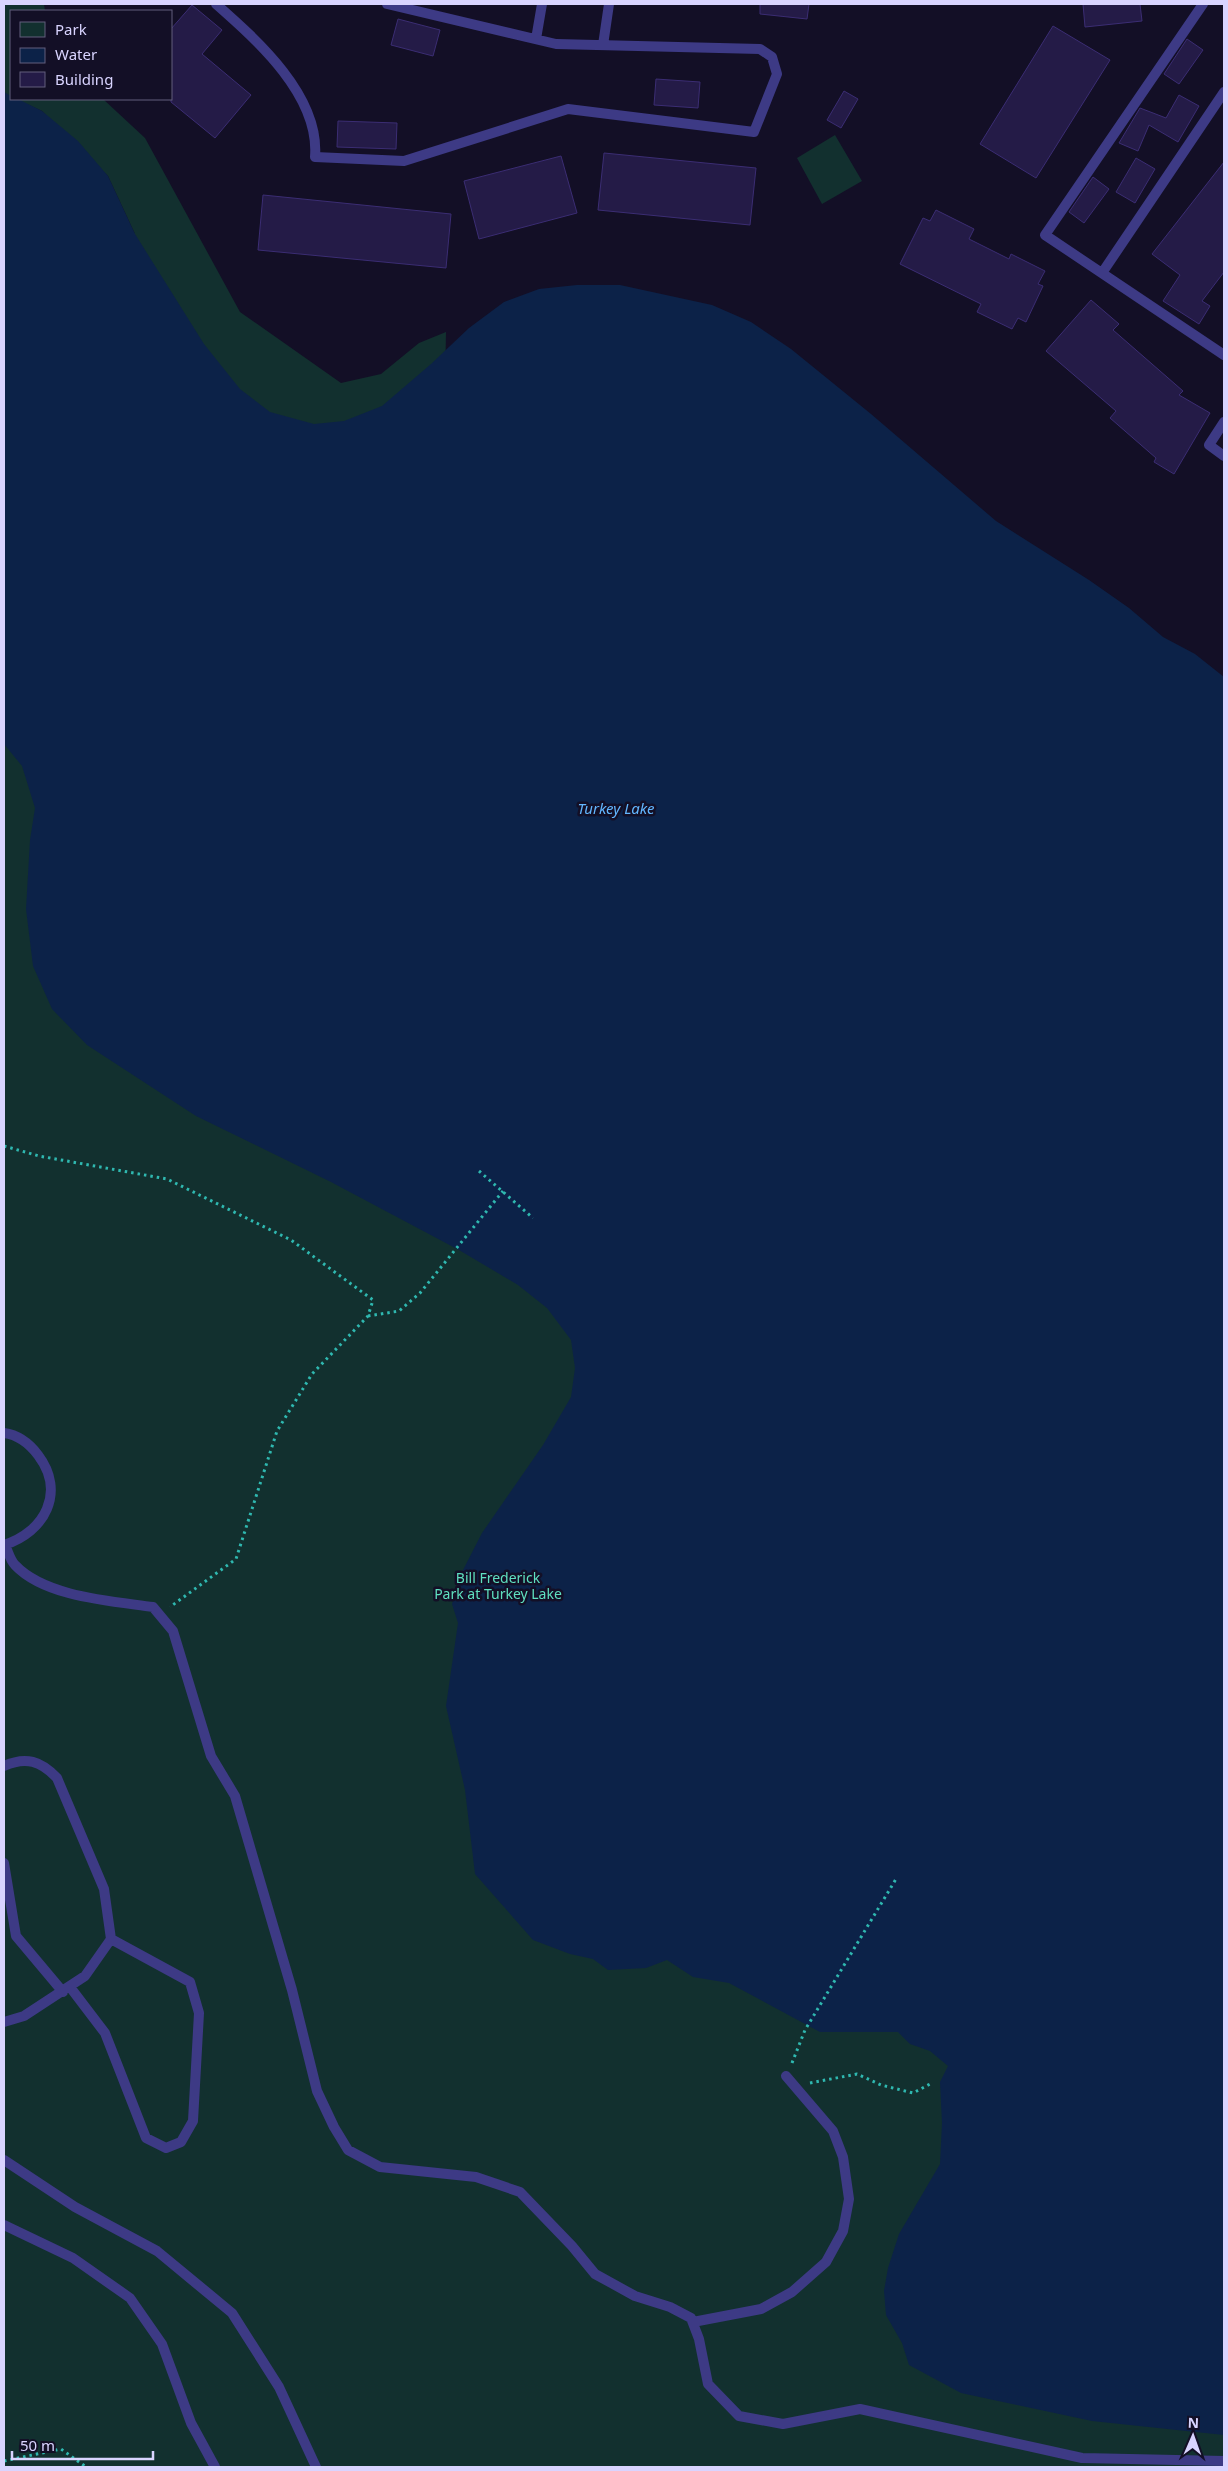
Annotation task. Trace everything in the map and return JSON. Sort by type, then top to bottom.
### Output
[{"type":"lane","points":[[216,4],[251,35],[298,93],[310,120],[316,141],[315,157],[404,161],[568,109],[754,132],[777,74],[772,57],[760,49],[556,44],[388,4]]},
{"type":"lane","points":[[536,39],[542,4]]},
{"type":"lane","points":[[603,45],[608,4]]},
{"type":"lane","points":[[1204,4],[1045,235],[1224,355]]},
{"type":"lane","points":[[1102,273],[1224,92]]},
{"type":"lane","points":[[1224,422],[1209,445],[1224,456]]},
{"type":"lane","points":[[4,1433],[13,1434],[29,1443],[47,1467],[51,1485],[50,1501],[43,1518],[20,1540],[4,1545],[14,1564],[28,1576],[56,1590],[152,1607],[173,1631],[210,1756],[235,1796],[292,1990],[317,2091],[334,2127],[348,2150],[380,2167],[476,2176],[520,2192],[572,2246],[595,2274],[635,2296],[670,2307],[691,2318],[699,2339],[708,2384],[738,2416],[783,2424],[860,2409],[1082,2458],[1224,2461]]},
{"type":"lane","points":[[4,1766],[18,1760],[46,1766],[57,1778],[104,1889],[111,1939],[89,1972],[67,1989],[24,2016],[4,2022]]},
{"type":"lane","points":[[4,1863],[16,1936],[67,1989],[104,2033],[146,2138],[166,2148],[181,2142],[193,2121],[199,2013],[190,1982],[111,1939]]},
{"type":"lane","points":[[693,2322],[761,2310],[792,2292],[826,2262],[843,2231],[849,2199],[843,2158],[833,2131],[786,2076]]},
{"type":"lane","points":[[4,2160],[75,2207],[157,2251],[232,2314],[280,2387],[316,2467]]},
{"type":"lane","points":[[4,2225],[73,2258],[130,2298],[162,2344],[191,2423],[215,2467]]},
{"type":"path","points":[[4,1146],[39,1156],[167,1179],[291,1240],[373,1300],[368,1316],[312,1374],[277,1431],[236,1559],[219,1573],[159,1614]]},
{"type":"path","points":[[479,1170],[533,1218]]},
{"type":"path","points":[[368,1316],[399,1311],[420,1293],[503,1191]]},
{"type":"path","points":[[896,1879],[806,2030],[786,2076],[806,2084],[857,2074],[881,2085],[913,2093],[932,2082]]},
{"type":"path","points":[[4,2462],[61,2449],[86,2467]]},
{"type":"green space","name":"Bill Frederick Park at Turkey Lake","points":[[4,4],[44,4],[45,10],[10,10],[10,100],[104,100],[145,138],[240,312],[341,383],[381,374],[419,343],[446,332],[431,1088],[1224,2255],[1224,2467],[4,2467]],"holes":[[[27,104],[42,111],[108,176],[135,234]]]},
{"type":"green space","points":[[835,135],[862,181],[822,204],[797,158]]},
{"type":"water","name":"Turkey Lake","points":[[4,92],[10,95],[10,100],[20,100],[42,111],[78,141],[108,176],[135,234],[204,344],[240,389],[270,412],[314,424],[344,421],[382,406],[469,328],[504,302],[539,289],[577,285],[620,285],[712,305],[751,322],[791,349],[871,414],[996,521],[1089,580],[1129,608],[1163,637],[1195,654],[1224,677],[1224,2435],[1092,2421],[961,2393],[909,2365],[902,2343],[886,2315],[884,2291],[888,2268],[899,2234],[940,2164],[942,2123],[940,2082],[948,2066],[930,2051],[910,2044],[898,2032],[820,2032],[729,1983],[693,1977],[667,1960],[646,1968],[608,1970],[593,1959],[570,1954],[533,1940],[475,1874],[465,1790],[446,1706],[458,1623],[452,1604],[462,1572],[482,1533],[543,1445],[571,1397],[575,1368],[571,1340],[547,1308],[518,1285],[459,1250],[331,1182],[196,1116],[87,1045],[52,1009],[33,966],[26,909],[30,840],[35,808],[22,766],[4,744]]},
{"type":"building","points":[[760,4],[809,4],[807,19],[760,14]]},
{"type":"building","points":[[1083,4],[1140,4],[1142,21],[1085,27]]},
{"type":"building","points":[[192,5],[222,30],[202,54],[251,95],[215,138],[171,102],[172,28]]},
{"type":"building","points":[[398,19],[440,30],[433,56],[391,45]]},
{"type":"building","points":[[1053,26],[1110,60],[1036,178],[980,144]]},
{"type":"building","points":[[1187,39],[1203,50],[1179,84],[1164,74]]},
{"type":"building","points":[[656,79],[700,82],[698,108],[654,105]]},
{"type":"building","points":[[844,91],[858,99],[841,128],[827,120]]},
{"type":"building","points":[[1179,95],[1199,106],[1178,142],[1149,125],[1138,151],[1119,143],[1140,108],[1166,118]]},
{"type":"building","points":[[338,121],[397,123],[396,149],[337,147]]},
{"type":"building","points":[[604,153],[756,168],[750,225],[598,210]]},
{"type":"building","points":[[561,156],[577,213],[479,239],[464,181]]},
{"type":"building","points":[[1136,158],[1155,169],[1135,203],[1116,192]]},
{"type":"building","points":[[1224,162],[1224,272],[1202,301],[1210,306],[1199,324],[1163,301],[1180,275],[1152,254]]},
{"type":"building","points":[[1093,177],[1109,189],[1084,223],[1069,212]]},
{"type":"building","points":[[263,195],[451,214],[446,268],[258,250]]},
{"type":"building","points":[[936,210],[974,229],[969,239],[1009,259],[1011,254],[1045,271],[1038,284],[1043,286],[1026,322],[1018,318],[1012,329],[977,312],[981,304],[900,264],[923,218],[930,221]]},
{"type":"building","points":[[1091,300],[1119,324],[1113,330],[1183,391],[1179,395],[1210,413],[1174,474],[1154,462],[1156,458],[1110,418],[1116,411],[1046,351]]}]
